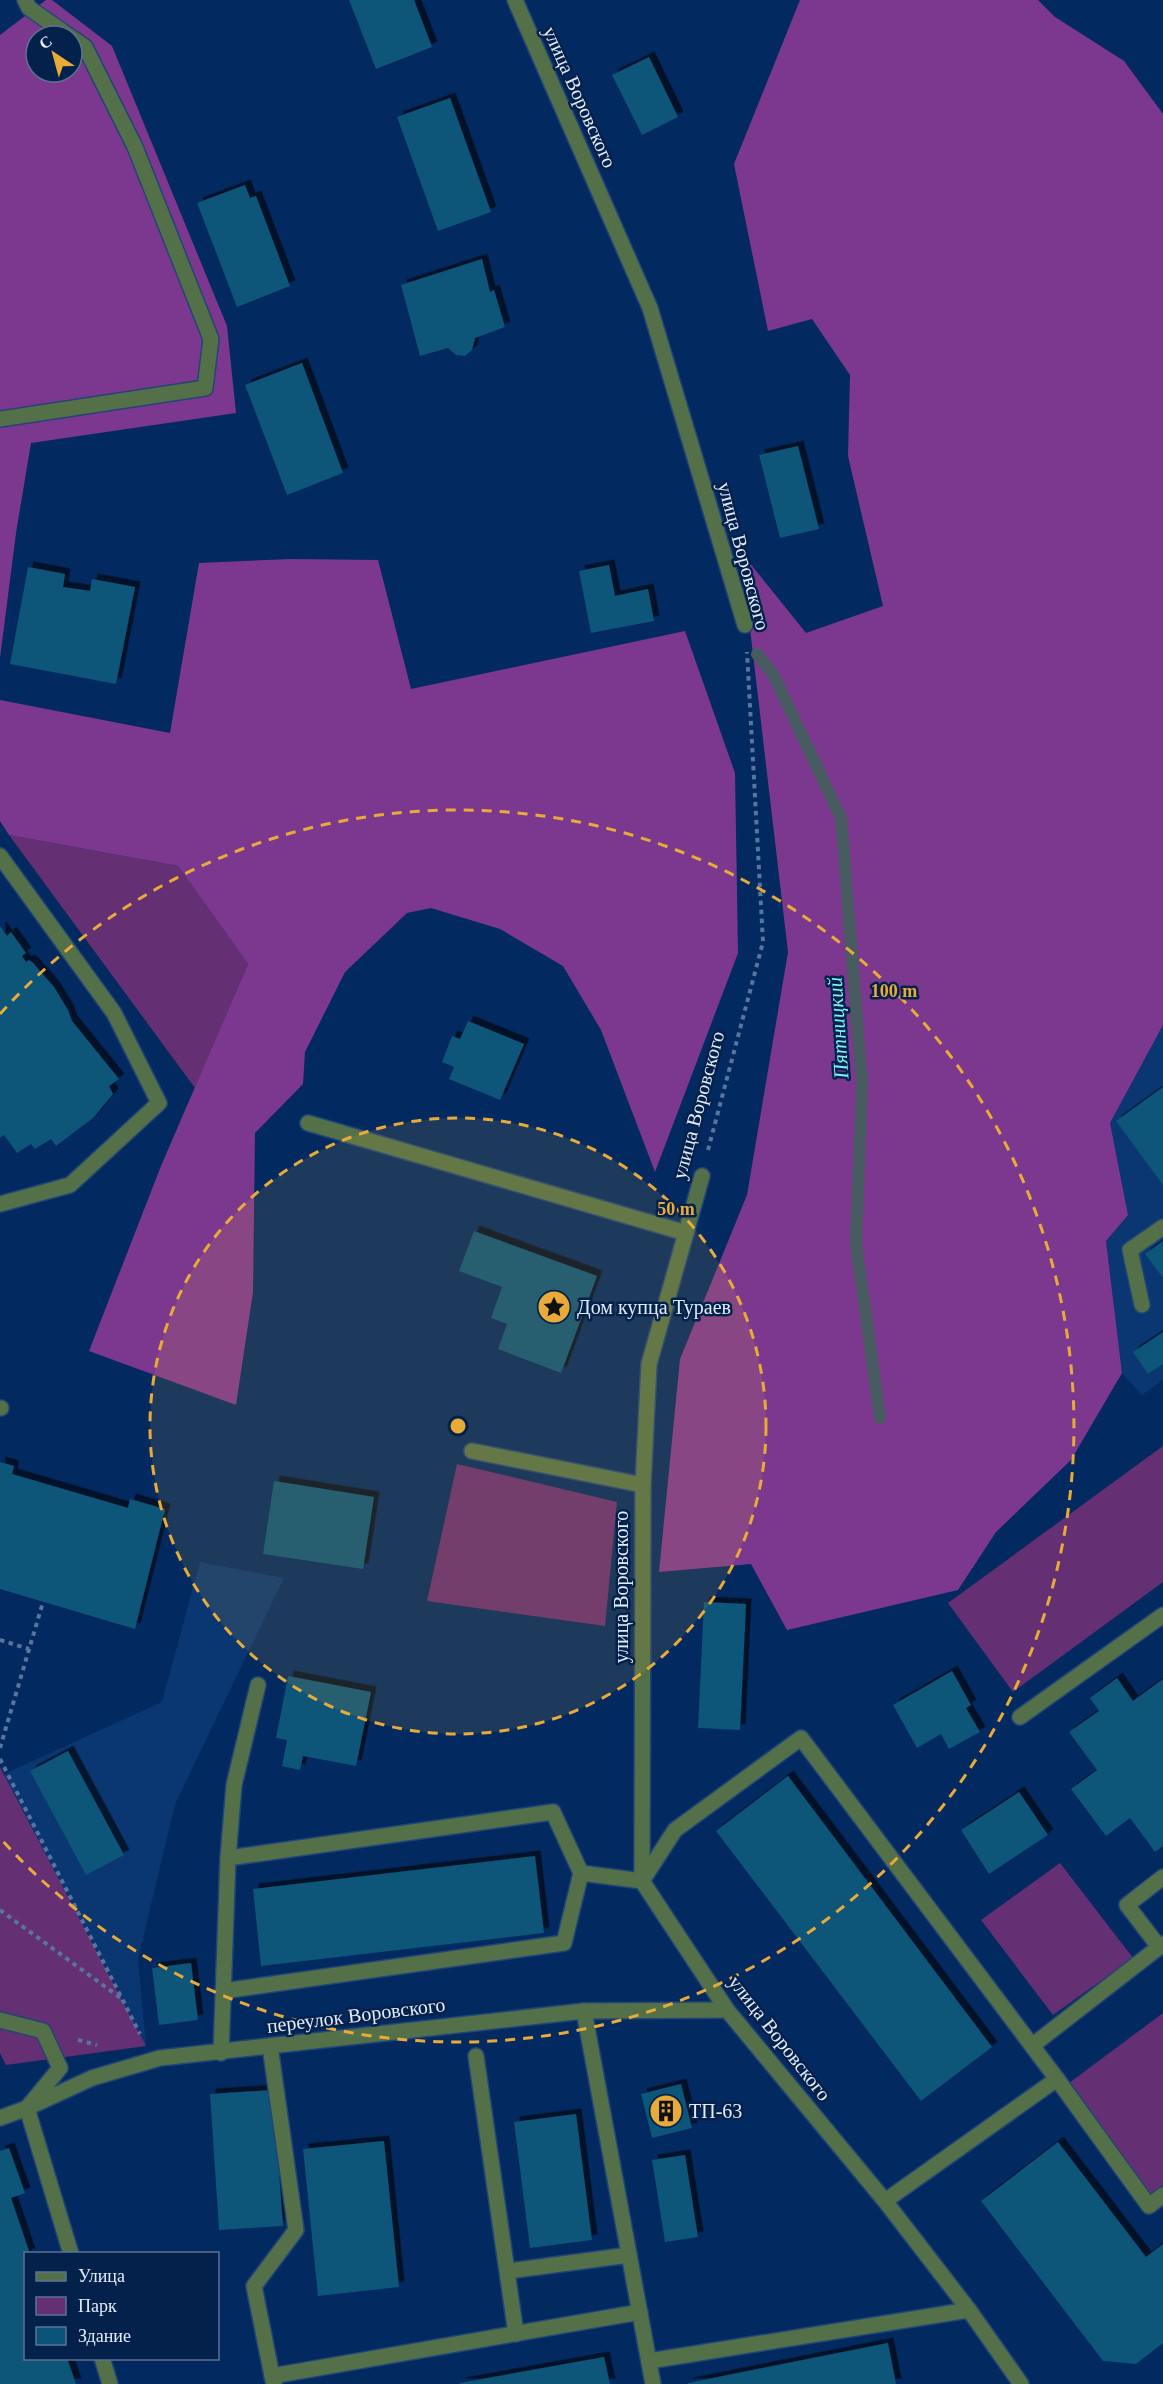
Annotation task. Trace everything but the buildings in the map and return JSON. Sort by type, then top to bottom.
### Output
[{"type":"street","points":[[26,0],[29,8],[52,24]]},
{"type":"street","name":"улица Воровского","points":[[515,0],[650,308],[745,624]]},
{"type":"street","points":[[0,419],[205,388],[212,339],[135,147],[84,46]]},
{"type":"street","points":[[0,856],[114,1013],[159,1103],[70,1185],[0,1204]]},
{"type":"street","points":[[308,1123],[686,1233]]},
{"type":"street","name":"улица Воровского","points":[[702,1176],[649,1364],[643,1485],[642,1881],[728,2010],[885,2201],[969,2310],[1021,2384]]},
{"type":"street","points":[[1142,1305],[1130,1251],[1163,1227]]},
{"type":"street","points":[[472,1450],[643,1485]]},
{"type":"street","points":[[1020,1717],[1163,1615]]},
{"type":"street","points":[[221,2053],[228,1858],[234,1785],[258,1685]]},
{"type":"street","points":[[581,1873],[642,1881],[675,1830],[801,1738],[1033,2045],[1149,2206],[1163,2195]]},
{"type":"street","points":[[223,1991],[564,1943],[581,1873],[553,1812],[228,1858]]},
{"type":"street","points":[[1033,2045],[1161,1946],[1127,1905],[1163,1877]]},
{"type":"street","name":"переулок Воровского","points":[[0,2118],[92,2078],[154,2060],[584,2011],[728,2010]]},
{"type":"street","points":[[584,2011],[653,2384]]},
{"type":"street","points":[[0,2020],[43,2031],[60,2068],[27,2108],[71,2252]]},
{"type":"street","points":[[270,2046],[296,2230],[254,2286],[273,2380],[640,2312]]},
{"type":"street","points":[[476,2056],[516,2334]]},
{"type":"street","points":[[885,2201],[1057,2079]]},
{"type":"street","points":[[508,2271],[629,2255]]},
{"type":"street","points":[[649,2361],[969,2310]]},
{"type":"street","points":[[103,2360],[110,2384]]},
{"type":"path","name":"улица Воровского","points":[[702,1176],[763,942],[745,624]]},
{"type":"path","points":[[0,1748],[43,1602]]},
{"type":"path","points":[[0,1640],[29,1649]]},
{"type":"path","points":[[0,1759],[154,2060]]},
{"type":"path","points":[[0,1910],[123,2000]]},
{"type":"shaded area","points":[[46,0],[52,0],[83,24],[24,24],[24,84],[84,84],[84,25],[112,46],[227,326],[236,413],[31,443],[16,533],[0,658],[0,35]]},
{"type":"shaded area","points":[[800,0],[1038,0],[1055,17],[1124,61],[1163,114],[1163,1025],[1110,1123],[1128,1215],[1106,1241],[1122,1373],[1071,1460],[996,1532],[958,1590],[787,1630],[751,1564],[659,1572],[680,1359],[747,1195],[788,952],[741,552],[806,633],[883,606],[848,456],[850,375],[812,319],[768,331],[734,164]]},
{"type":"shaded area","points":[[291,559],[378,560],[411,689],[685,631],[735,773],[738,953],[655,1172],[601,1030],[563,966],[500,929],[431,908],[407,913],[345,972],[305,1052],[303,1084],[255,1133],[253,1292],[236,1405],[89,1351],[161,1166],[248,964],[178,866],[9,835],[0,821],[0,700],[170,733],[199,563]]},
{"type":"shaded area","points":[[1163,1025],[1163,1380],[1142,1395],[1122,1373],[1106,1241],[1128,1215],[1110,1123]]},
{"type":"shaded area","points":[[200,1562],[284,1578],[175,1804],[138,1959],[146,2046],[4,1774],[162,1702]]},
{"type":"green space","points":[[9,835],[178,866],[248,964],[195,1088]]},
{"type":"green space","points":[[1163,1446],[1163,1582],[1013,1692],[948,1603]]},
{"type":"green space","points":[[457,1464],[617,1502],[605,1626],[427,1601]]},
{"type":"green space","points":[[0,1767],[146,2046],[6,2065],[0,2053]]},
{"type":"green space","points":[[1060,1863],[1133,1958],[1053,2015],[981,1920]]},
{"type":"green space","points":[[1163,2013],[1163,2185],[1150,2195],[1069,2083]]},
{"type":"waterway","name":"Пятницкий","points":[[757,654],[773,674],[841,818],[862,1083],[856,1244],[880,1418]]},
{"type":"place","name":"Дом купца Тураев","points":[[554,1307]]},
{"type":"place","name":"ТП-63","points":[[666,2111]]}]
